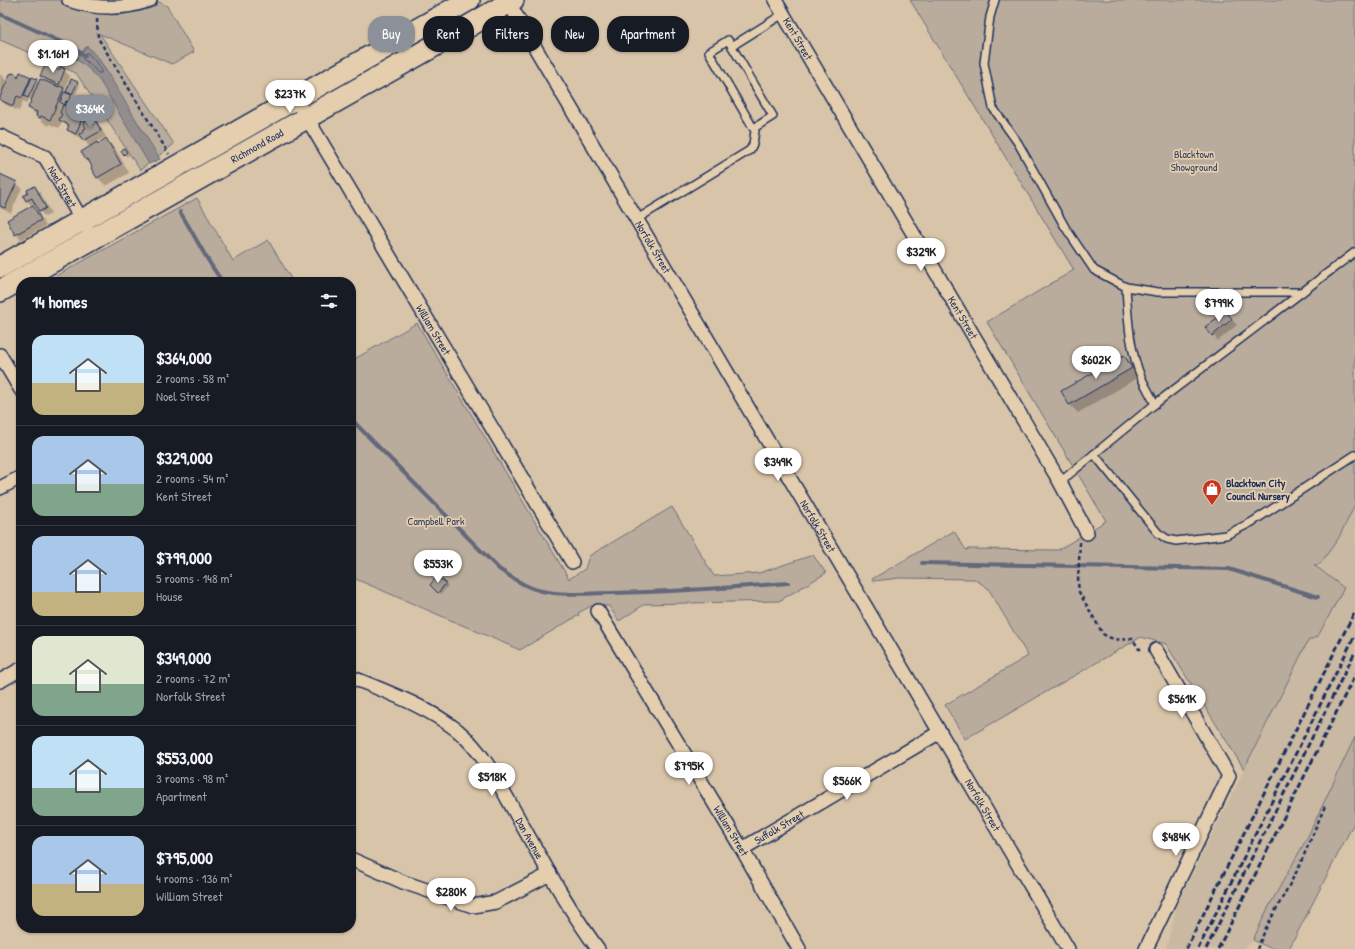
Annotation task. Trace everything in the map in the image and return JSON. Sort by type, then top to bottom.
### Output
[{"type":"main road","name":"Richmond Road","points":[[0,267],[469,0]]},
{"type":"main road","name":"Richmond Road","points":[[24,277],[306,117],[458,33],[510,1]]},
{"type":"main road","name":"Richmond Road","points":[[0,291],[16,282]]},
{"type":"street","points":[[69,0],[88,5],[111,7],[134,5],[150,0]]},
{"type":"street","name":"Kent Street","points":[[775,0],[1060,482],[1087,533]]},
{"type":"street","name":"Norfolk Street","points":[[510,1],[1068,949]]},
{"type":"street","name":"William Street","points":[[295,98],[572,562]]},
{"type":"street","name":"Noel Street","points":[[0,136],[45,157],[92,238]]},
{"type":"street","points":[[0,355],[16,382]]},
{"type":"street","points":[[0,488],[16,480]]},
{"type":"street","name":"William Street","points":[[598,611],[742,849],[799,949]]},
{"type":"street","points":[[1146,949],[1229,776],[1156,650]]},
{"type":"street","points":[[0,681],[16,672]]},
{"type":"street","name":"Dan Avenue","points":[[356,679],[436,716],[457,730],[474,746],[489,767],[550,874],[598,949]]},
{"type":"street","name":"Suffolk Street","points":[[742,849],[940,732]]},
{"type":"street","points":[[356,861],[403,882],[473,906],[496,902],[550,874]]},
{"type":"lane","points":[[995,0],[990,17],[984,63],[993,108],[1018,143],[1065,227],[1094,270],[1126,287],[1158,292],[1302,292]]},
{"type":"lane","points":[[732,46],[783,14]]},
{"type":"lane","points":[[637,219],[750,150],[756,133],[754,128],[709,52],[728,40],[773,116],[754,128]]},
{"type":"lane","points":[[1060,482],[1155,404],[1353,253],[1355,248]]},
{"type":"lane","points":[[1126,287],[1129,327],[1134,356],[1142,378],[1155,404]]},
{"type":"lane","points":[[1094,454],[1158,533],[1167,539],[1176,541],[1226,535],[1245,525],[1355,455]]},
{"type":"path","points":[[96,14],[98,38],[170,156]]},
{"type":"path","points":[[1080,553],[1078,573],[1079,592],[1102,634],[1116,640],[1132,638],[1139,649],[1156,650]]},
{"type":"path","points":[[1257,949],[1267,926],[1298,869],[1325,806]]},
{"type":"shaded area","points":[[1355,505],[1355,737],[1307,838],[1267,910],[1253,940],[1244,949],[1166,949],[1177,905],[1308,641],[1318,636],[1344,588],[1314,565],[1338,539]]},
{"type":"green space","points":[[0,0],[59,0],[71,7],[136,9],[159,2],[167,6],[194,52],[172,64],[100,34],[174,144],[140,170],[76,73],[0,40]]},
{"type":"green space","name":"Blacktown Showground","points":[[910,0],[1355,0],[1355,505],[1338,539],[1320,564],[1314,565],[1344,588],[1318,636],[1308,641],[1244,769],[1166,644],[1141,637],[965,739],[945,705],[1028,656],[988,588],[974,579],[900,578],[873,581],[872,579],[954,531],[966,550],[1058,550],[1106,521],[987,322],[1074,270]]},
{"type":"green space","points":[[197,198],[233,261],[268,240],[290,277],[57,277],[56,276]]},
{"type":"green space","name":"Campbell Park","points":[[417,323],[569,579],[585,569],[589,556],[672,507],[714,576],[759,573],[813,555],[826,573],[779,601],[645,604],[619,621],[609,606],[591,606],[578,613],[579,615],[520,650],[356,579],[356,358]]},
{"type":"green space","points":[[1355,737],[1355,821],[1289,949],[1272,949],[1253,940],[1267,910],[1307,838]]},
{"type":"water","points":[[87,46],[99,59],[160,159],[149,164],[100,81],[88,68],[76,59]]},
{"type":"building","points":[[46,64],[59,70],[60,67],[65,69],[59,85],[40,76]]},
{"type":"building","points":[[20,72],[31,77],[22,98],[17,96],[13,106],[0,100],[0,97],[10,74],[13,73],[18,77]]},
{"type":"building","points":[[32,77],[37,79],[28,98],[24,96]]},
{"type":"building","points":[[40,79],[64,88],[50,120],[41,116],[40,118],[36,116],[37,112],[28,108]]},
{"type":"building","points":[[71,79],[78,82],[72,94],[66,92]]},
{"type":"building","points":[[64,92],[72,95],[68,102],[66,101],[65,105],[60,102]]},
{"type":"building","points":[[66,102],[85,111],[76,134],[67,130],[69,125],[59,120],[62,114],[60,113],[63,105],[65,106]]},
{"type":"building","points":[[94,117],[101,131],[83,141],[79,134],[84,132],[83,130],[86,128],[83,123]]},
{"type":"building","points":[[106,138],[121,164],[97,178],[88,159],[86,160],[81,152],[97,142],[98,144]]},
{"type":"building","points":[[124,148],[127,152],[124,155],[121,151]]},
{"type":"building","points":[[0,174],[17,182],[5,208],[0,206]]},
{"type":"building","points":[[35,186],[46,208],[39,212],[32,198],[26,201],[23,196],[28,193],[27,190]]},
{"type":"building","points":[[33,205],[41,220],[15,235],[7,220]]},
{"type":"building","points":[[1226,311],[1232,319],[1212,336],[1205,327]]},
{"type":"building","points":[[1124,355],[1132,368],[1069,405],[1061,391]]},
{"type":"building","points":[[437,576],[446,583],[438,593],[430,585]]},
{"type":"waterway","points":[[0,14],[72,47],[85,56]]},
{"type":"waterway","points":[[180,212],[219,277]]},
{"type":"waterway","points":[[356,424],[499,569],[530,588],[551,593],[577,594],[678,591],[788,583]]},
{"type":"waterway","points":[[922,563],[1229,569],[1318,597]]},
{"type":"railway","points":[[1186,949],[1355,611]]},
{"type":"railway","points":[[1198,949],[1355,635]]},
{"type":"railway","points":[[1206,949],[1355,652]]},
{"type":"railway","points":[[1218,949],[1355,675]]},
{"type":"place","name":"Blacktown City Council Nursery","points":[[1212,506]]}]
